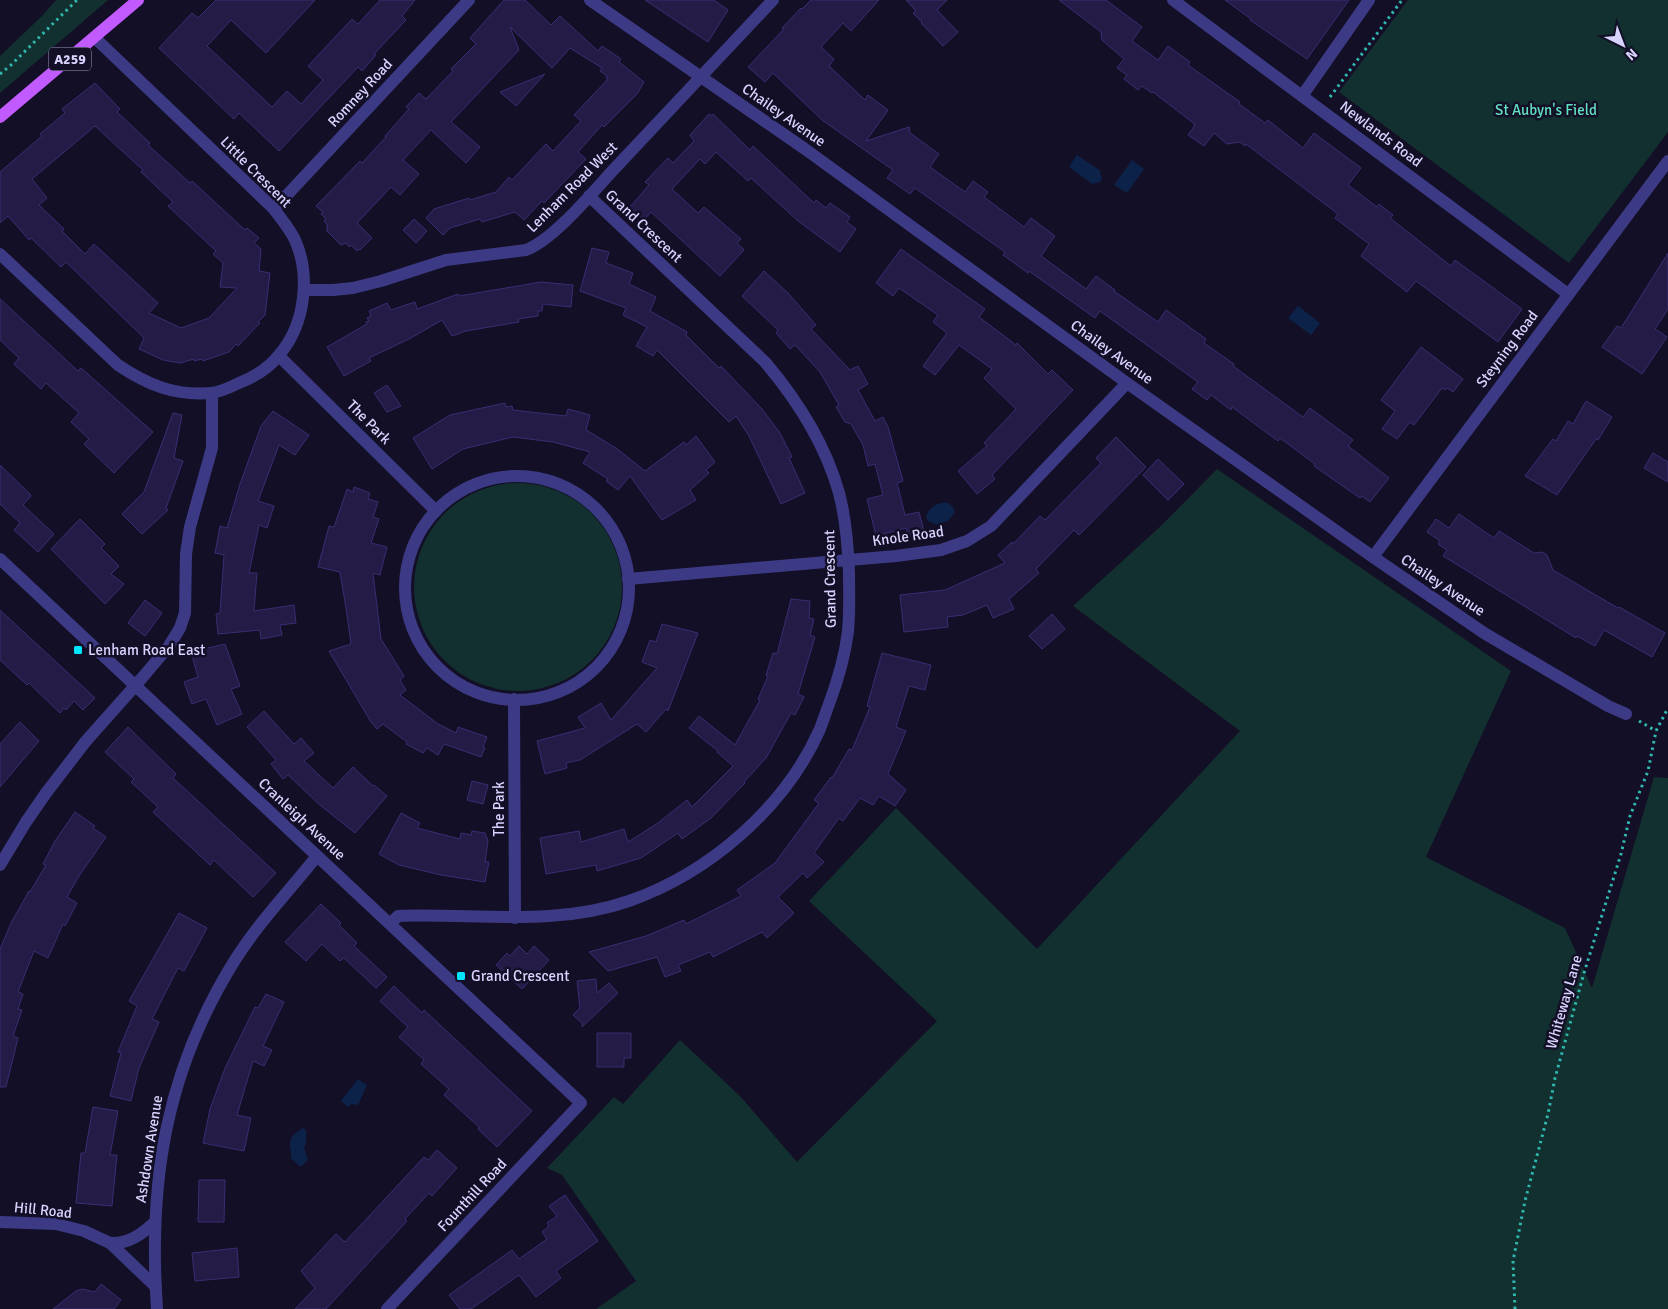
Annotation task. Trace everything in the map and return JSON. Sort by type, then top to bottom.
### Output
[{"type":"main road","name":"A259","points":[[0,117],[138,0]]},
{"type":"street","name":"Romney Road","points":[[274,209],[470,0]]},
{"type":"street","name":"Chailey Avenue","points":[[590,0],[805,149],[1127,383],[1373,557],[1484,633],[1608,706],[1626,714]]},
{"type":"street","name":"Lenham Road West","points":[[304,290],[353,288],[446,260],[526,250],[548,238],[773,0]]},
{"type":"street","name":"Newlands Road","points":[[1173,0],[1568,294]]},
{"type":"street","points":[[1302,96],[1369,0]]},
{"type":"street","name":"Little Crescent","points":[[0,254],[118,365],[155,387],[177,392],[212,393],[250,378],[279,356],[294,330],[301,310],[304,290],[303,270],[295,239],[274,209],[95,38]]},
{"type":"street","name":"Steyning Road","points":[[1373,557],[1668,162]]},
{"type":"street","name":"Grand Crescent","points":[[391,923],[398,916],[410,915],[516,918],[574,914],[602,909],[630,901],[661,887],[721,852],[740,836],[773,802],[810,748],[820,729],[834,692],[844,656],[850,607],[848,550],[841,503],[828,460],[812,426],[790,393],[765,362],[589,196]]},
{"type":"street","name":"The Park","points":[[279,356],[436,511]]},
{"type":"street","name":"Knole Road","points":[[628,578],[848,560],[941,550],[967,541],[991,526],[1127,383]]},
{"type":"street","points":[[0,865],[46,793],[86,741],[168,646],[180,628],[185,613],[186,560],[190,527],[212,448],[212,393]]},
{"type":"street","points":[[514,476],[540,478],[554,482],[580,495],[591,504],[610,525],[622,551],[628,578],[627,608],[621,627],[612,646],[601,660],[586,675],[562,690],[543,696],[506,699],[487,695],[462,685],[451,678],[427,654],[411,624],[405,591],[409,558],[420,533],[436,511],[458,493],[484,481],[514,476]]},
{"type":"street","name":"Cranleigh Avenue","points":[[0,559],[134,686],[391,923],[581,1103]]},
{"type":"street","name":"The Park","points":[[514,699],[516,918]]},
{"type":"street","name":"Ashdown Avenue","points":[[157,1309],[156,1195],[170,1110],[188,1052],[202,1019],[236,959],[317,856]]},
{"type":"street","name":"Founthill Road","points":[[387,1309],[581,1103]]},
{"type":"street","name":"Hill Road","points":[[0,1222],[56,1224],[84,1232],[110,1243],[156,1287]]},
{"type":"street","points":[[110,1243],[129,1241],[155,1222]]},
{"type":"path","points":[[0,74],[77,0]]},
{"type":"path","points":[[1321,110],[1402,0]]},
{"type":"path","name":"Whiteway Lane","points":[[1514,1309],[1513,1261],[1525,1200],[1548,1114],[1555,1078],[1584,973],[1621,854],[1630,816],[1648,770],[1656,731],[1668,708]]},
{"type":"green space","points":[[56,0],[108,0],[0,93],[0,56]]},
{"type":"green space","name":"St Aubyn's Field","points":[[1408,0],[1668,0],[1668,132],[1569,263],[1339,92]]},
{"type":"green space","points":[[1217,469],[1511,671],[1426,857],[1565,928],[1592,988],[1654,777],[1668,778],[1668,1309],[596,1309],[636,1281],[562,1175],[547,1168],[614,1097],[623,1104],[680,1040],[740,1096],[797,1162],[937,1021],[809,901],[896,808],[1037,949],[1240,731],[1073,606],[1163,524]]},
{"type":"green space","points":[[508,483],[528,483],[548,487],[567,495],[592,513],[605,529],[614,547],[622,577],[618,617],[614,627],[605,645],[592,661],[576,674],[548,687],[528,691],[508,691],[488,687],[469,679],[452,668],[437,653],[426,636],[418,617],[414,597],[414,577],[418,557],[426,538],[437,521],[452,506],[469,495],[488,487]]},
{"type":"water","points":[[1077,155],[1101,171],[1102,178],[1100,182],[1092,184],[1069,167]]},
{"type":"water","points":[[1132,160],[1144,169],[1127,193],[1114,185]]},
{"type":"water","points":[[1298,306],[1320,323],[1311,335],[1288,318]]},
{"type":"water","points":[[948,503],[955,512],[948,521],[937,525],[928,521],[927,513],[932,508],[937,504]]},
{"type":"water","points":[[358,1079],[367,1085],[358,1105],[351,1104],[348,1107],[341,1101]]},
{"type":"water","points":[[303,1128],[306,1130],[304,1148],[308,1160],[302,1166],[299,1166],[291,1158],[290,1142],[294,1135]]},
{"type":"building","points":[[216,0],[315,0],[266,53],[231,20],[207,46],[272,107],[287,91],[301,104],[323,80],[308,66],[352,19],[358,24],[380,0],[415,0],[402,16],[406,20],[374,54],[376,55],[362,71],[358,67],[279,151],[239,113],[234,119],[159,48],[192,13],[198,18]]},
{"type":"building","points":[[504,0],[525,0],[551,25],[560,16],[598,51],[602,46],[621,59],[619,62],[644,82],[637,94],[604,127],[602,125],[578,152],[586,159],[544,203],[542,201],[524,220],[515,212],[482,222],[480,219],[450,228],[443,235],[426,218],[434,209],[496,192],[509,177],[512,180],[546,144],[553,151],[581,121],[574,115],[608,79],[600,71],[602,68],[570,48],[552,68],[510,27],[519,50],[451,122],[480,147],[466,163],[431,130],[403,160],[419,174],[400,195],[391,187],[357,223],[372,238],[357,251],[346,243],[341,245],[326,230],[328,226],[324,221],[326,219],[321,214],[323,212],[316,206],[360,161],[362,163],[386,137],[409,109],[406,107],[419,93],[426,99],[453,71],[451,69],[476,44],[470,38]]},
{"type":"building","points":[[645,0],[714,0],[728,10],[708,42]]},
{"type":"building","points":[[811,0],[879,0],[851,31],[843,23],[821,47],[834,59],[829,66],[865,100],[868,95],[888,110],[866,141],[909,127],[910,133],[939,154],[930,167],[965,192],[973,181],[988,192],[984,197],[1024,227],[1031,218],[1055,236],[1041,256],[1086,289],[1096,276],[1158,322],[1166,310],[1206,339],[1204,343],[1234,364],[1233,366],[1303,417],[1310,408],[1353,440],[1348,446],[1389,478],[1370,502],[1362,496],[1360,498],[1314,466],[1315,464],[1280,438],[1278,441],[1232,407],[1231,410],[1211,395],[1207,400],[1192,389],[1198,382],[1100,311],[1095,318],[1003,255],[1005,252],[915,188],[910,194],[887,178],[893,170],[822,120],[773,73],[765,82],[748,67],[784,29],[782,28]]},
{"type":"building","points":[[906,0],[947,0],[937,10],[958,32],[943,46],[921,23],[913,13],[916,11]]},
{"type":"building","points":[[1059,0],[1106,0],[1142,27],[1132,41],[1158,60],[1168,46],[1190,62],[1188,65],[1240,102],[1239,104],[1265,123],[1268,120],[1303,148],[1314,133],[1361,168],[1348,185],[1377,207],[1379,204],[1393,215],[1390,218],[1451,266],[1455,260],[1522,309],[1498,342],[1416,281],[1407,292],[1361,256],[1369,244],[1335,218],[1338,214],[1246,144],[1245,146],[1240,142],[1227,144],[1214,133],[1204,146],[1188,135],[1195,125],[1153,92],[1142,86],[1138,90],[1124,79],[1127,75],[1117,68],[1124,59],[1102,40],[1101,32]]},
{"type":"building","points":[[1225,0],[1349,0],[1307,59],[1250,20]]},
{"type":"building","points":[[545,74],[516,106],[500,92]]},
{"type":"building","points":[[95,83],[120,109],[117,112],[150,143],[148,145],[190,183],[192,181],[245,230],[247,228],[259,238],[254,243],[261,249],[259,271],[270,273],[265,315],[238,346],[236,344],[229,352],[203,361],[202,359],[194,361],[194,359],[180,363],[163,360],[139,349],[144,338],[66,262],[61,267],[31,238],[29,240],[8,216],[0,223],[0,172],[42,136],[40,134],[65,113],[62,109]],"holes":[[[95,126],[143,170],[141,172],[173,202],[168,206],[216,251],[213,254],[223,263],[220,287],[237,288],[209,318],[181,328],[149,313],[158,303],[94,244],[85,254],[62,231],[64,229],[39,205],[47,198],[32,179]]]},
{"type":"building","points":[[709,114],[712,116],[713,114],[750,150],[753,146],[814,203],[816,200],[826,208],[830,203],[850,217],[847,222],[856,229],[840,252],[798,221],[751,178],[748,181],[716,152],[705,164],[700,159],[672,189],[698,213],[704,207],[741,239],[737,243],[744,250],[720,276],[651,212],[644,220],[630,207],[649,185],[645,182],[668,158],[673,163],[694,141],[690,135]]},
{"type":"building","points":[[414,219],[427,231],[416,243],[403,230]]},
{"type":"building","points":[[592,248],[609,252],[606,263],[633,273],[629,284],[656,297],[650,311],[687,332],[686,335],[719,368],[721,366],[762,409],[780,433],[792,457],[789,458],[805,493],[781,504],[749,436],[736,416],[729,422],[657,350],[653,356],[636,346],[647,327],[623,315],[626,308],[580,291]]},
{"type":"building","points":[[901,249],[985,309],[979,317],[1016,345],[1017,343],[1048,374],[1052,370],[1073,390],[992,475],[995,479],[977,494],[958,471],[987,446],[984,443],[1016,409],[984,378],[992,369],[959,345],[935,375],[923,366],[947,333],[933,322],[938,315],[899,288],[893,296],[876,283]]},
{"type":"building","points":[[1668,253],[1668,309],[1655,329],[1667,337],[1642,374],[1602,347],[1617,326],[1621,328]]},
{"type":"building","points":[[764,271],[788,293],[816,325],[811,329],[850,370],[858,366],[868,384],[858,390],[875,421],[883,417],[888,427],[903,481],[897,483],[905,515],[919,512],[924,531],[908,535],[906,528],[876,536],[867,499],[883,495],[875,464],[868,466],[863,445],[851,424],[845,422],[836,407],[839,405],[820,372],[795,345],[790,349],[776,333],[778,330],[742,296]]},
{"type":"building","points":[[541,282],[573,285],[571,307],[543,304],[542,311],[538,311],[538,316],[518,319],[519,322],[466,331],[452,336],[442,320],[411,338],[369,358],[371,361],[344,376],[327,347],[367,324],[366,322],[369,321],[367,318],[371,316],[369,311],[387,303],[391,310],[415,302],[417,309],[458,294],[459,296]]},
{"type":"building","points":[[0,299],[78,371],[81,368],[153,432],[114,473],[84,444],[89,439],[71,422],[79,413],[46,383],[41,389],[14,364],[19,358],[0,340]]},
{"type":"building","points":[[1421,347],[1463,379],[1453,392],[1447,388],[1445,390],[1442,388],[1414,425],[1410,422],[1397,439],[1382,429],[1395,411],[1381,400]]},
{"type":"building","points":[[387,385],[401,406],[387,412],[374,393]]},
{"type":"building","points":[[1586,401],[1612,417],[1598,440],[1596,439],[1557,495],[1525,476],[1553,439],[1556,441],[1568,421],[1573,424]]},
{"type":"building","points":[[505,403],[506,407],[512,406],[513,410],[566,416],[568,409],[590,415],[586,430],[616,448],[645,471],[684,442],[686,445],[696,436],[715,462],[706,470],[709,473],[690,490],[696,500],[662,520],[630,476],[618,490],[606,481],[608,479],[583,463],[590,452],[553,442],[513,437],[463,449],[432,469],[413,438],[450,415]]},
{"type":"building","points":[[273,411],[309,435],[295,455],[279,445],[258,501],[274,506],[267,528],[259,525],[249,573],[257,573],[254,611],[294,605],[296,623],[280,625],[282,635],[261,639],[260,630],[218,634],[216,614],[220,613],[224,555],[215,553],[220,526],[227,528],[240,484],[261,426]]},
{"type":"building","points":[[173,413],[182,415],[174,458],[183,461],[166,508],[168,510],[142,534],[122,514],[144,492]]},
{"type":"building","points":[[1116,437],[1146,467],[1079,535],[1074,530],[1036,569],[1039,573],[1009,599],[1014,609],[993,618],[987,605],[963,615],[947,617],[948,627],[904,632],[900,595],[945,590],[1005,563],[998,555],[1012,542],[1013,544],[1040,516],[1045,520],[1101,463],[1096,458]]},
{"type":"building","points":[[1653,453],[1668,462],[1668,482],[1644,468]]},
{"type":"building","points":[[1158,459],[1184,484],[1168,500],[1143,475]]},
{"type":"building","points":[[0,465],[30,494],[31,496],[23,505],[54,534],[38,552],[14,530],[20,523],[0,504]]},
{"type":"building","points":[[354,487],[370,493],[368,499],[378,502],[373,517],[379,519],[371,543],[387,547],[380,575],[373,573],[381,639],[404,676],[400,680],[406,690],[400,695],[438,724],[456,733],[458,727],[487,737],[481,757],[444,744],[438,755],[427,748],[423,753],[406,744],[407,742],[383,724],[377,729],[329,651],[351,644],[340,572],[318,567],[329,526],[334,527],[347,489],[353,492]]},
{"type":"building","points":[[1459,514],[1494,538],[1499,531],[1534,553],[1542,552],[1547,555],[1553,570],[1665,633],[1652,657],[1604,630],[1595,646],[1577,636],[1576,638],[1443,556],[1447,550],[1438,544],[1440,541],[1427,532],[1436,519],[1449,528]]},
{"type":"building","points":[[80,519],[105,544],[101,548],[119,566],[111,574],[124,584],[105,604],[51,549]]},
{"type":"building","points":[[791,599],[810,601],[809,618],[814,619],[810,635],[815,637],[798,694],[804,697],[795,715],[791,713],[766,758],[745,783],[711,818],[682,839],[678,833],[641,858],[597,871],[596,865],[546,874],[540,838],[579,831],[581,842],[624,829],[628,842],[658,823],[687,800],[692,807],[733,766],[718,751],[689,728],[699,716],[735,745],[760,700],[758,699],[768,676],[766,675],[773,653],[777,654]]},
{"type":"building","points":[[145,600],[162,613],[145,636],[128,623]]},
{"type":"building","points":[[0,610],[95,698],[83,710],[74,701],[66,710],[64,708],[60,713],[29,683],[27,685],[0,660]]},
{"type":"building","points":[[1052,614],[1065,629],[1042,649],[1029,636]]},
{"type":"building","points":[[662,624],[698,633],[668,711],[666,709],[646,732],[637,724],[580,760],[566,763],[567,768],[545,774],[537,741],[585,728],[578,717],[601,703],[611,720],[657,668],[642,662],[650,640],[656,642]]},
{"type":"building","points":[[225,644],[240,686],[231,689],[242,714],[217,725],[206,699],[192,704],[184,682],[198,677],[191,652]]},
{"type":"building","points":[[882,653],[931,665],[925,690],[909,686],[896,727],[906,731],[888,774],[906,790],[895,806],[879,796],[873,805],[860,798],[843,821],[839,818],[814,853],[824,862],[807,878],[803,873],[778,897],[794,913],[767,938],[762,932],[713,957],[710,952],[678,965],[681,971],[665,977],[657,957],[608,971],[589,952],[646,936],[684,920],[686,924],[741,896],[737,890],[775,863],[819,803],[814,800],[832,778],[849,749],[852,750],[870,707],[867,706]]},
{"type":"building","points":[[264,711],[294,744],[301,738],[314,753],[304,761],[333,788],[353,767],[387,796],[355,833],[320,805],[288,775],[283,779],[271,764],[276,760],[247,727]]},
{"type":"building","points":[[20,722],[39,741],[0,787],[0,744]]},
{"type":"building","points":[[128,727],[176,774],[173,778],[276,873],[253,897],[214,860],[210,865],[153,812],[158,807],[131,782],[134,779],[105,752]]},
{"type":"building","points":[[472,781],[488,785],[483,804],[467,800]]},
{"type":"building","points":[[75,812],[95,826],[93,828],[106,837],[67,897],[77,903],[65,926],[63,924],[48,958],[34,951],[18,992],[23,994],[18,1009],[22,1010],[13,1036],[18,1038],[6,1087],[0,1087],[0,949],[11,923],[46,865],[43,864],[55,841]]},
{"type":"building","points":[[401,813],[420,823],[417,828],[460,839],[461,833],[471,835],[472,831],[485,833],[488,841],[485,862],[489,862],[485,882],[441,875],[399,865],[379,854]]},
{"type":"building","points":[[321,904],[341,923],[339,925],[357,943],[354,946],[387,977],[376,988],[344,958],[340,961],[322,944],[306,961],[285,942]]},
{"type":"building","points":[[179,913],[207,928],[184,971],[178,968],[152,1019],[159,1022],[139,1068],[131,1101],[110,1096],[121,1053],[118,1052],[137,1006],[129,1001]]},
{"type":"building","points":[[519,946],[527,954],[534,946],[549,960],[522,989],[496,965],[507,953],[510,956]]},
{"type":"building","points":[[596,979],[597,993],[609,983],[618,993],[582,1027],[582,1023],[573,1015],[580,1008],[577,981]]},
{"type":"building","points":[[394,986],[422,1013],[424,1010],[532,1111],[497,1147],[478,1129],[479,1127],[444,1095],[449,1089],[421,1064],[424,1060],[399,1037],[408,1027],[380,1001]]},
{"type":"building","points":[[266,994],[284,1002],[263,1046],[272,1050],[264,1066],[253,1061],[237,1115],[251,1118],[244,1151],[203,1143],[210,1109],[225,1068],[255,1007],[258,1008]]},
{"type":"building","points":[[597,1033],[631,1033],[631,1058],[624,1058],[624,1067],[597,1067]]},
{"type":"building","points":[[93,1107],[118,1111],[110,1155],[117,1155],[112,1206],[76,1203],[81,1153],[85,1153]]},
{"type":"building","points":[[437,1150],[457,1168],[432,1196],[429,1193],[405,1219],[407,1221],[326,1309],[295,1309],[315,1288],[301,1271],[336,1234],[345,1242],[424,1157],[428,1160]]},
{"type":"building","points":[[199,1180],[225,1180],[224,1222],[198,1222]]},
{"type":"building","points":[[565,1195],[598,1241],[556,1271],[561,1278],[536,1297],[519,1275],[471,1309],[460,1309],[449,1295],[512,1250],[519,1259],[547,1239],[542,1232],[549,1226],[547,1223],[557,1216],[549,1206]]},
{"type":"building","points":[[237,1248],[239,1277],[195,1281],[192,1253]]},
{"type":"building","points":[[101,1284],[121,1300],[114,1309],[53,1309],[76,1291],[82,1289],[95,1292]]},
{"type":"place","name":"Lenham Road East","points":[[78,650]]},
{"type":"place","name":"Grand Crescent","points":[[461,976]]}]
